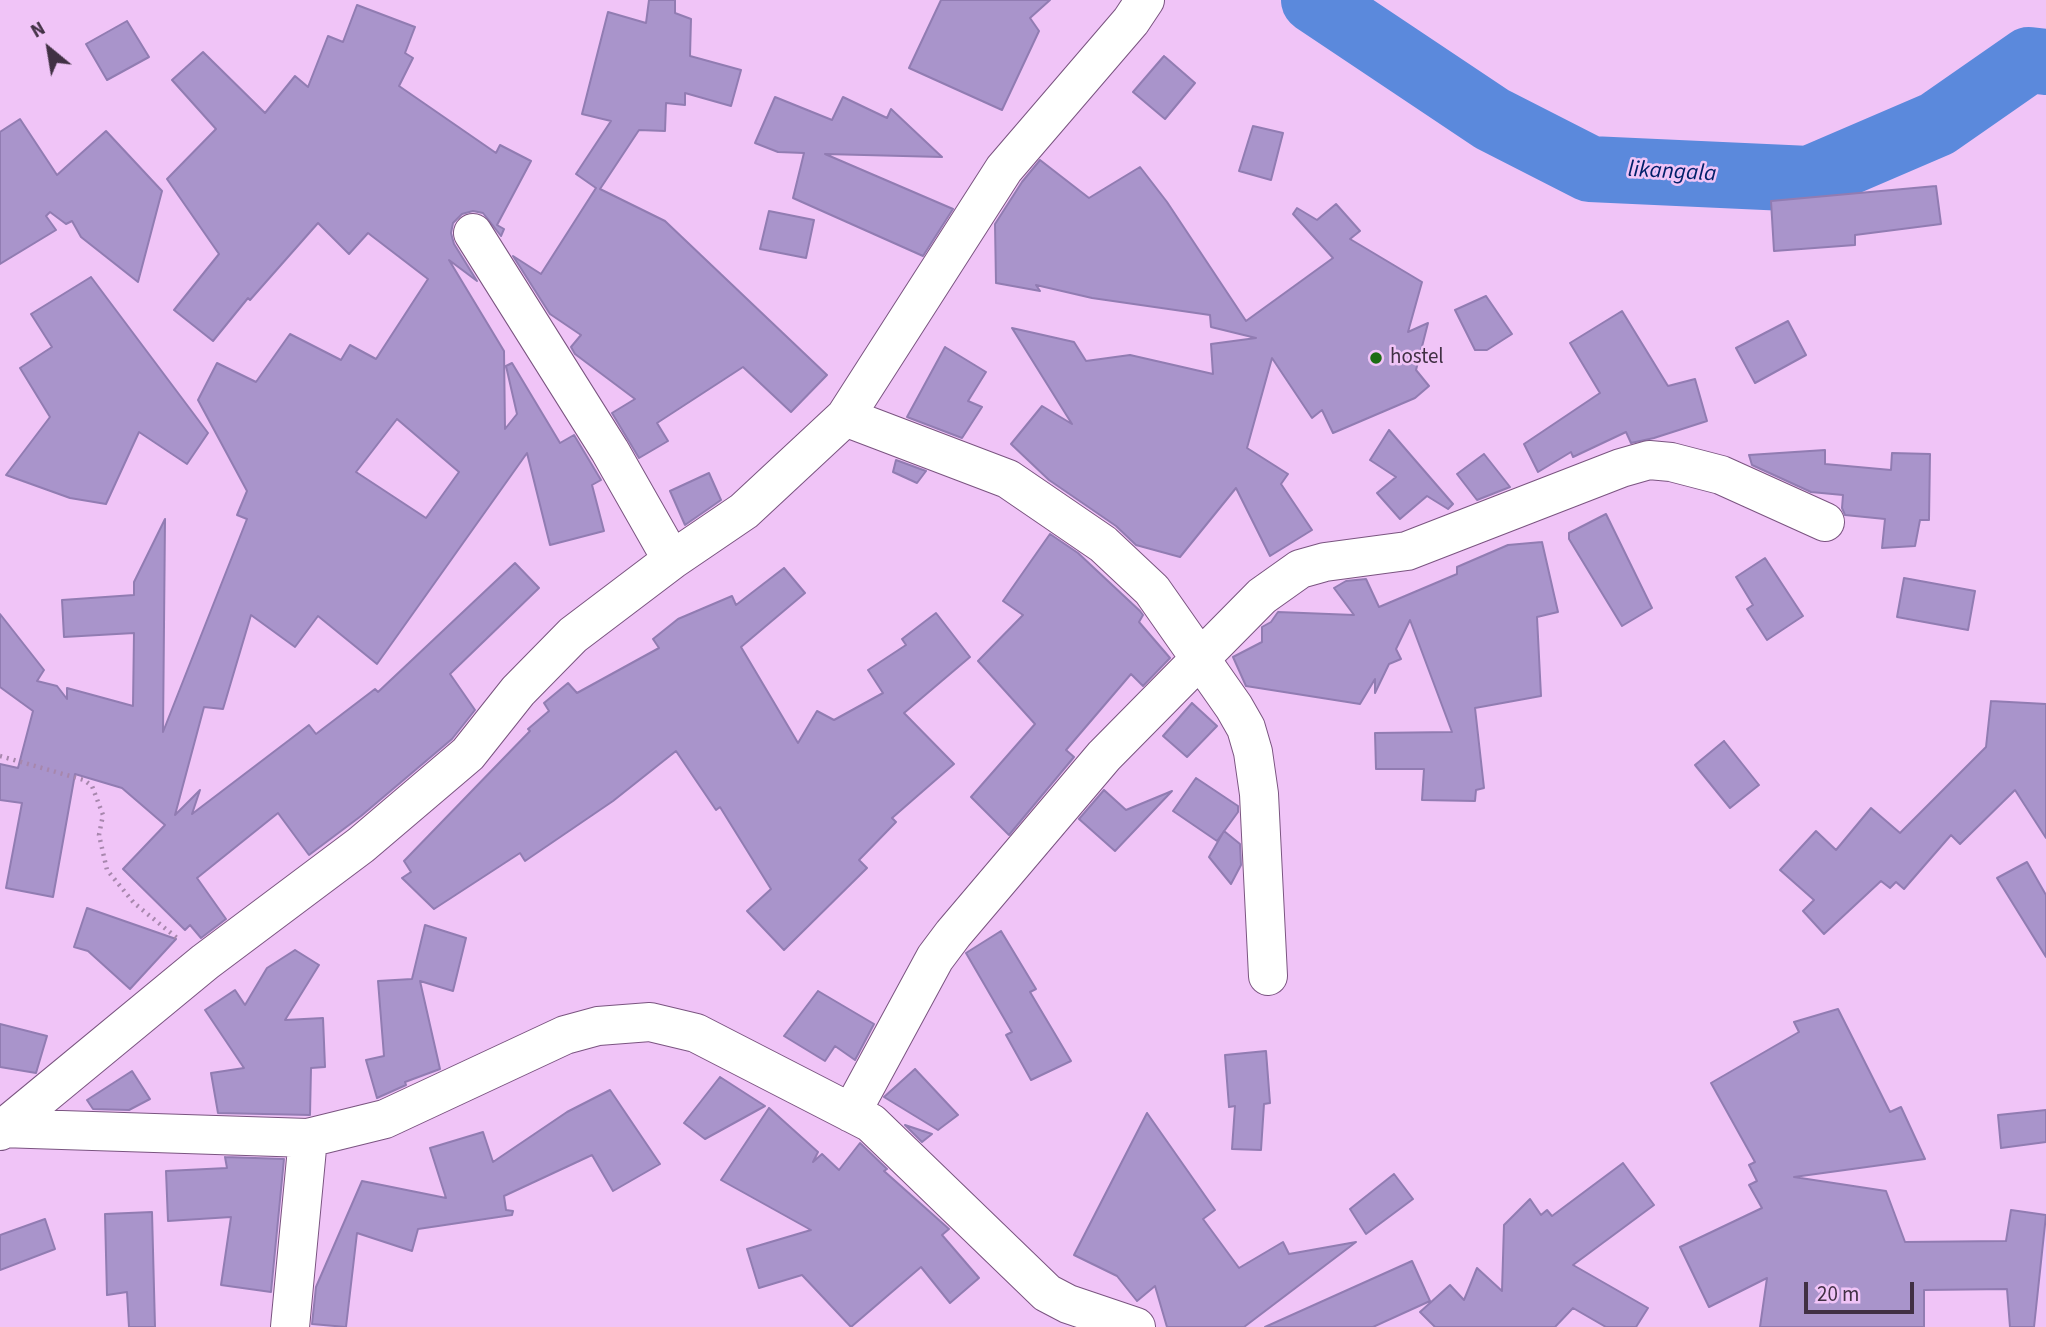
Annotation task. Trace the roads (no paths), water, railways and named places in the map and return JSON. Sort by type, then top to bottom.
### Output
[{"type":"street","points":[[1,1129],[205,962],[361,845],[468,754],[518,691],[573,635],[672,560],[744,511],[845,416],[1004,169],[1146,0]]},
{"type":"street","points":[[473,233],[610,452],[672,560]]},
{"type":"street","points":[[845,416],[1008,479],[1103,544],[1141,577],[1234,707],[1246,728],[1253,752],[1259,794],[1268,976]]},
{"type":"street","points":[[851,1113],[935,958],[953,934],[1104,757],[1262,596],[1300,569],[1325,562],[1407,551],[1613,471],[1649,460],[1671,462],[1721,475],[1825,522]]},
{"type":"street","points":[[1,1129],[308,1138],[385,1119],[565,1035],[598,1026],[650,1022],[696,1033],[871,1123],[1047,1293],[1068,1304],[1136,1327]]},
{"type":"street","points":[[290,1327],[308,1138]]},
{"type":"waterway","name":"likangala","points":[[1314,0],[1492,119],[1590,169],[1809,179],[1937,124],[2029,60],[2046,62]]},
{"type":"place","name":"hostel","points":[[1376,358]]}]
